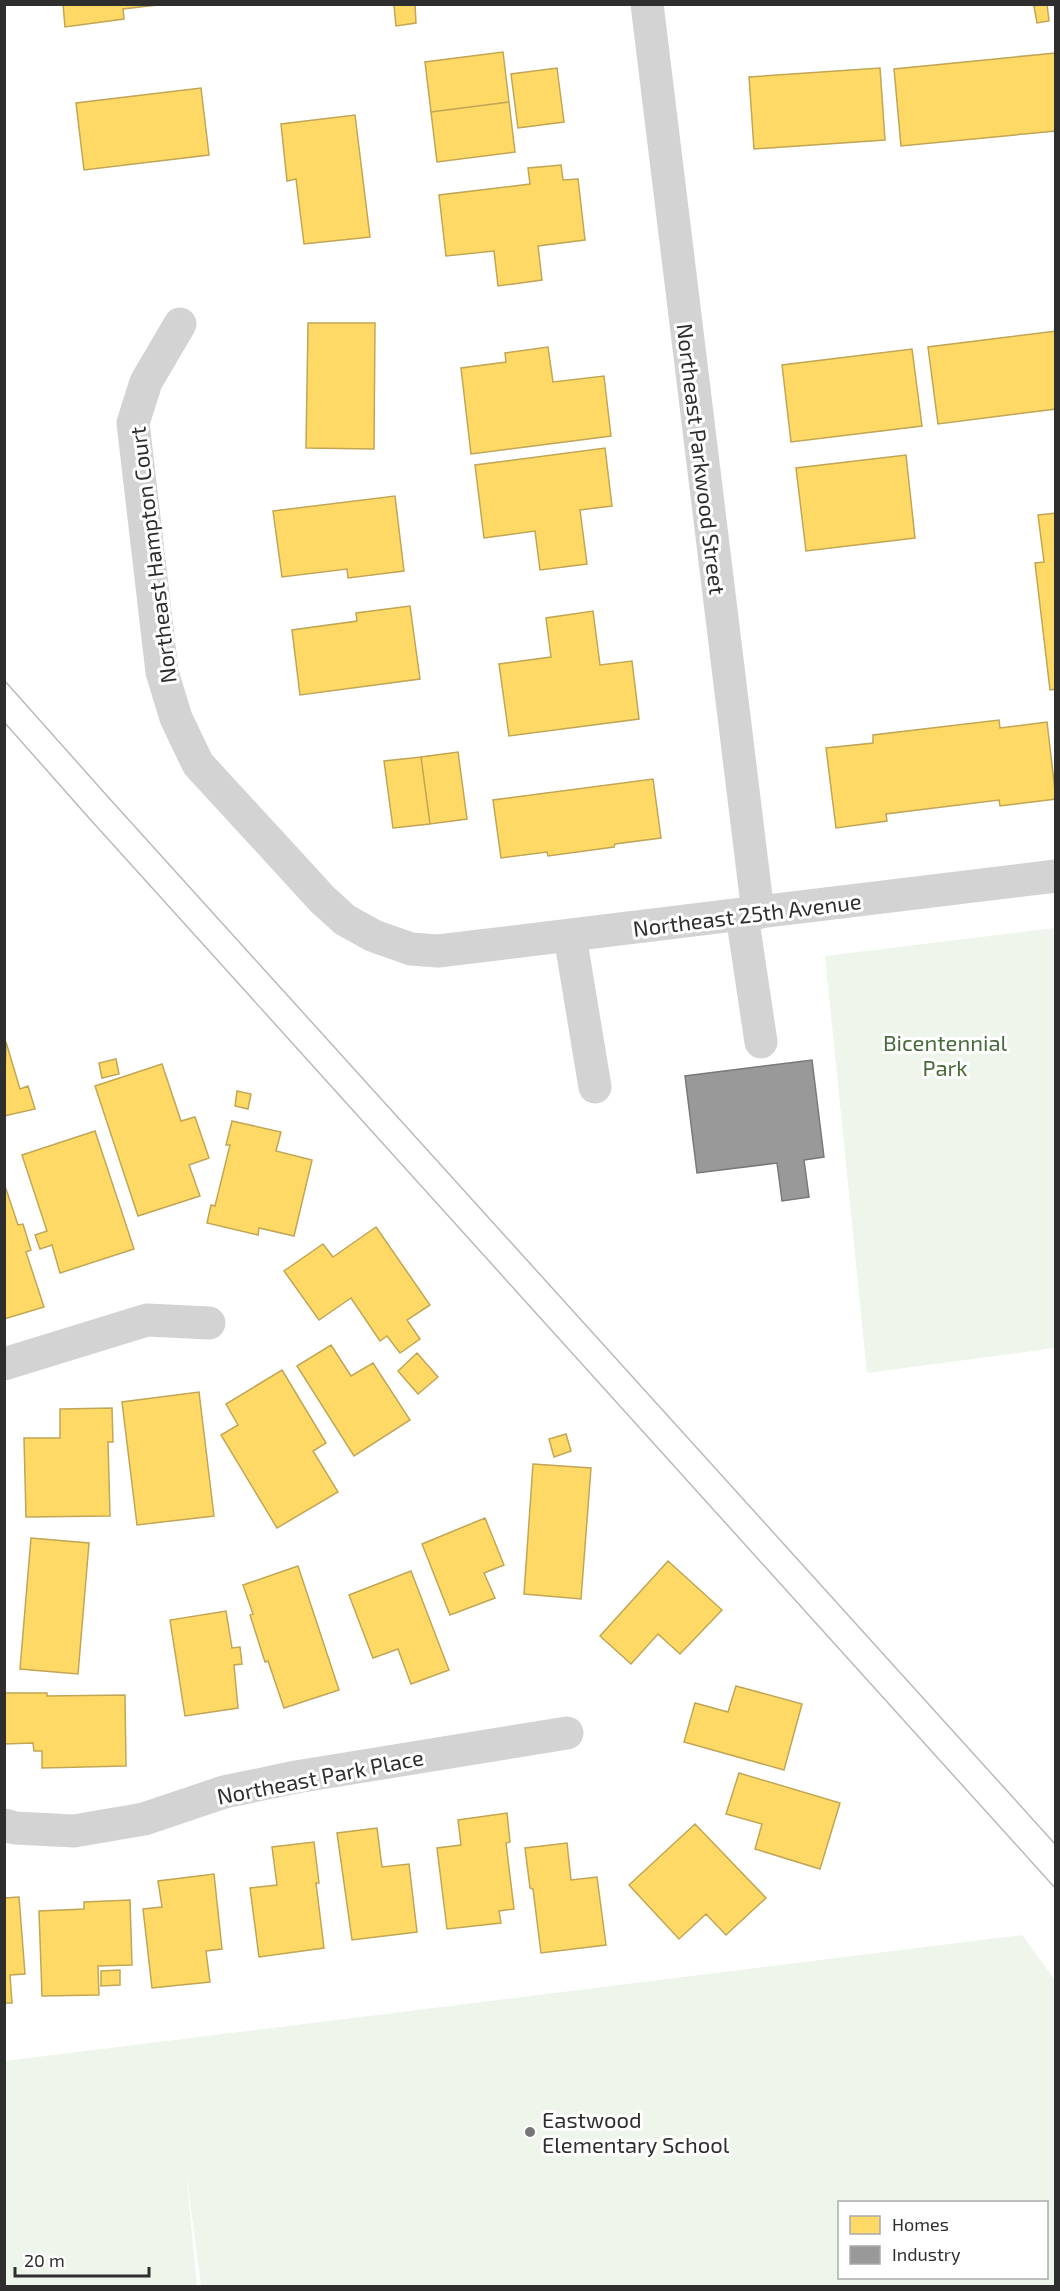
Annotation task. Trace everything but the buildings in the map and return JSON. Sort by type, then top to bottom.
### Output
[{"type":"street","name":"Northeast Parkwood Street","points":[[647,4],[750,914],[761,1042]]},
{"type":"street","name":"Northeast Hampton Court","points":[[180,324],[146,382],[133,423],[162,672],[176,718],[198,764],[322,899],[345,920],[374,936],[411,949],[438,951]]},
{"type":"street","name":"Northeast 25th Avenue","points":[[438,951],[1056,876]]},
{"type":"street","points":[[570,936],[595,1087]]},
{"type":"street","points":[[4,1364],[147,1320],[208,1323]]},
{"type":"street","name":"Northeast Park Place","points":[[4,1825],[15,1828],[74,1831],[144,1819],[224,1792],[296,1777],[567,1733]]},
{"type":"green space","name":"Bicentennial Park","points":[[1055,928],[1055,1348],[867,1373],[825,956]]},
{"type":"green space","name":"Eastwood Elementary School","points":[[1022,1935],[1055,1980],[1055,2286],[201,2286],[186,2171],[197,2286],[5,2286],[5,2061]]},
{"type":"tram line","points":[[4,680],[1056,1845]]},
{"type":"tram line","points":[[4,722],[1056,1889]]},
{"type":"place","name":"Eastwood Elementary School","points":[[530,2132]]}]
